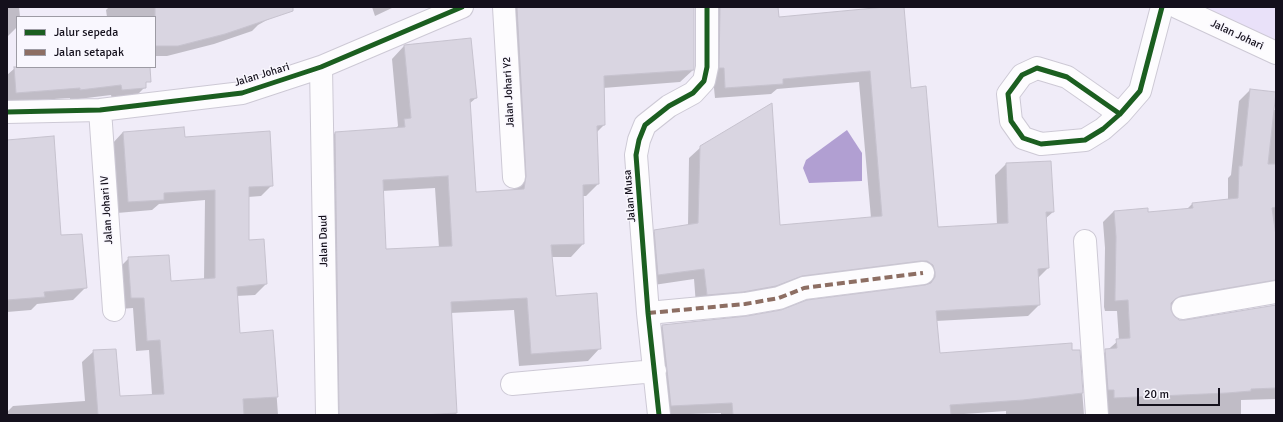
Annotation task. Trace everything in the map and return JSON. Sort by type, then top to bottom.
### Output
[{"type":"street","name":"Jalan Johari","points":[[7,112],[100,110],[242,93],[321,67],[462,7]]},
{"type":"street","name":"Jalan Johari Y2","points":[[504,7],[514,177]]},
{"type":"street","name":"Jalan Musa","points":[[659,415],[648,313],[636,155],[638,140],[645,125],[669,106],[693,93],[704,81],[707,67],[707,7]]},
{"type":"street","points":[[1120,114],[1067,76],[1037,68],[1022,75],[1008,94],[1011,121],[1023,138],[1041,144],[1085,140],[1103,129],[1120,114],[1140,91],[1162,7]]},
{"type":"street","name":"Jalan Johari","points":[[1177,7],[1276,53]]},
{"type":"street","name":"Jalan Daud","points":[[321,67],[327,415]]},
{"type":"street","name":"Jalan Johari IV","points":[[100,110],[114,310]]},
{"type":"street","points":[[1085,241],[1097,415]]},
{"type":"street","points":[[648,313],[744,304],[779,298],[804,288],[923,273]]},
{"type":"street","points":[[1183,308],[1276,292]]},
{"type":"street","points":[[512,384],[655,371]]},
{"type":"shaded area","points":[[1187,7],[1276,7],[1276,44]]},
{"type":"shaded area","points":[[847,130],[862,153],[862,181],[809,183],[803,168],[806,160]]},
{"type":"building","points":[[155,7],[293,7],[293,11],[225,34],[178,46],[156,46]]},
{"type":"building","points":[[517,7],[694,7],[694,70],[604,76],[605,125],[597,126],[599,184],[583,185],[584,244],[551,245],[556,296],[597,293],[601,349],[531,354],[527,298],[451,302],[457,413],[422,415],[339,415],[335,132],[405,127],[404,119],[411,118],[404,45],[471,38],[477,98],[470,99],[476,192],[524,189],[526,176]],"holes":[[[448,176],[452,246],[386,249],[383,180]]]},
{"type":"building","points":[[720,7],[778,7],[779,17],[885,7],[904,7],[911,88],[926,86],[938,227],[1008,223],[1006,163],[1051,161],[1054,212],[1046,212],[1049,268],[1038,269],[1040,305],[936,311],[940,353],[1072,343],[1072,350],[1080,350],[1083,393],[1023,400],[950,405],[951,415],[733,415],[732,403],[671,406],[662,325],[747,316],[781,310],[807,300],[925,285],[931,283],[935,277],[933,265],[927,261],[921,261],[802,276],[776,286],[743,292],[707,295],[704,269],[658,275],[654,230],[698,223],[700,146],[772,103],[780,225],[882,216],[870,71],[783,79],[783,84],[725,88],[724,68],[719,68]]},
{"type":"building","points":[[14,67],[150,68],[151,82],[146,82],[146,88],[122,90],[121,85],[80,90],[80,88],[16,93]]},
{"type":"building","points":[[1250,89],[1276,92],[1268,164],[1276,164],[1276,207],[1272,208],[1276,236],[1276,280],[1181,296],[1171,303],[1171,310],[1174,316],[1179,320],[1185,320],[1276,305],[1276,388],[1251,389],[1251,391],[1227,393],[1114,398],[1114,390],[1108,390],[1105,349],[1117,348],[1116,339],[1130,338],[1128,300],[1115,301],[1116,237],[1114,211],[1148,208],[1148,212],[1193,208],[1192,203],[1238,198],[1239,166],[1242,166]]},
{"type":"building","points":[[184,127],[185,137],[270,131],[273,186],[249,187],[249,240],[264,239],[267,284],[237,287],[240,333],[273,330],[278,397],[243,399],[244,415],[98,415],[93,350],[116,349],[120,396],[164,394],[160,340],[147,341],[144,298],[131,298],[128,257],[169,255],[171,281],[215,278],[215,190],[164,193],[164,200],[128,202],[123,132]]},
{"type":"building","points":[[54,136],[61,235],[82,234],[87,288],[44,292],[45,297],[7,300],[7,140]]},
{"type":"marked path","points":[[648,313],[745,304],[779,298],[804,288],[923,273]]},
{"type":"cycle path","points":[[7,112],[100,110],[242,93],[321,67],[462,7]]},
{"type":"cycle path","points":[[659,415],[648,313],[636,155],[639,140],[645,125],[669,106],[693,93],[704,81],[707,67],[707,7]]},
{"type":"cycle path","points":[[1120,114],[1067,77],[1037,68],[1022,75],[1008,94],[1011,121],[1023,138],[1041,144],[1085,140],[1103,129],[1120,114],[1140,91],[1162,7]]}]
